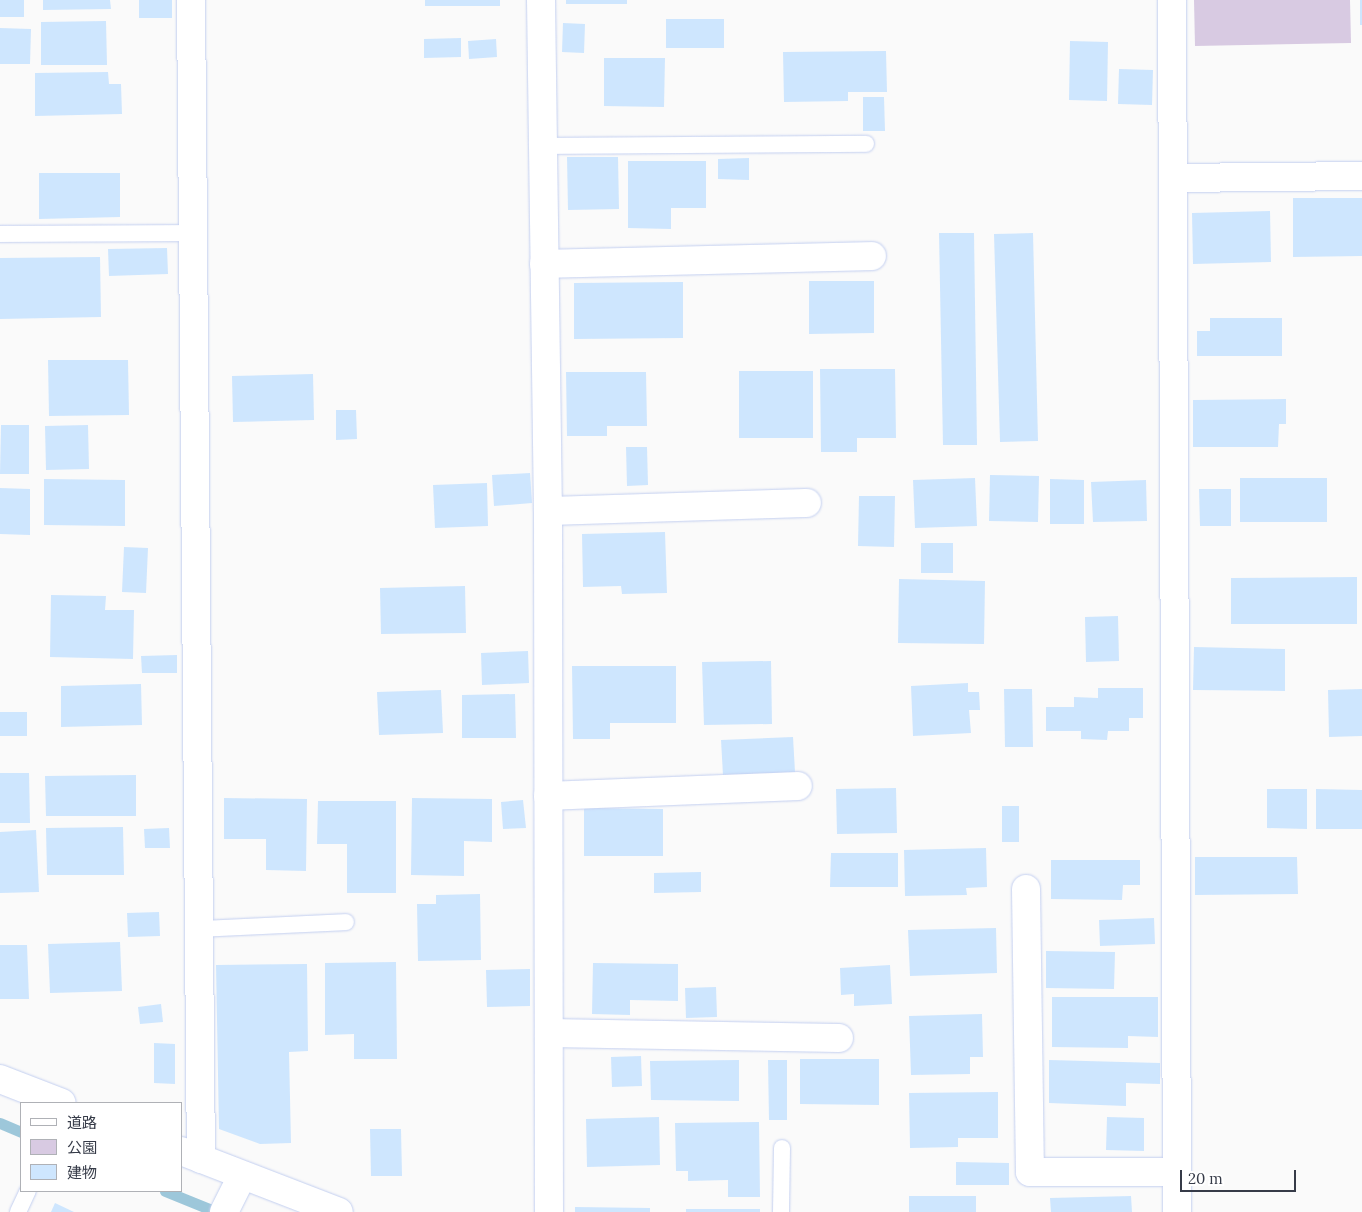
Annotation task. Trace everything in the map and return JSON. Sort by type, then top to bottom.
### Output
[{"type":"street","points":[[191,0],[195,233],[200,929],[191,1155],[339,1212]]},
{"type":"street","points":[[541,0],[548,511],[549,1212]]},
{"type":"street","points":[[1172,0],[1177,1212]]},
{"type":"street","points":[[1173,178],[1362,176]]},
{"type":"street","points":[[544,264],[872,256]]},
{"type":"street","points":[[548,511],[807,503]]},
{"type":"street","points":[[548,796],[798,786]]},
{"type":"street","points":[[1026,889],[1030,1172],[1177,1172]]},
{"type":"street","points":[[549,1033],[839,1038]]},
{"type":"street","points":[[0,1079],[59,1102]]},
{"type":"street","points":[[226,1208],[242,1176]]},
{"type":"lane","points":[[542,146],[866,144]]},
{"type":"lane","points":[[0,234],[195,233]]},
{"type":"lane","points":[[200,929],[346,922]]},
{"type":"lane","points":[[781,1212],[782,1148]]},
{"type":"lane","points":[[18,1212],[28,1192]]},
{"type":"green space","points":[[1194,0],[1350,0],[1351,43],[1195,46]]},
{"type":"building","points":[[0,0],[24,0],[24,17],[0,17]]},
{"type":"building","points":[[43,0],[110,0],[111,9],[43,10]]},
{"type":"building","points":[[139,0],[172,0],[172,18],[139,18]]},
{"type":"building","points":[[425,0],[500,0],[500,6],[425,6]]},
{"type":"building","points":[[566,0],[627,0],[627,4],[566,4]]},
{"type":"building","points":[[1360,0],[1362,0],[1362,25],[1360,25]]},
{"type":"building","points":[[666,19],[724,19],[724,48],[666,48]]},
{"type":"building","points":[[106,21],[107,65],[41,65],[41,22]]},
{"type":"building","points":[[563,23],[585,24],[584,53],[562,52]]},
{"type":"building","points":[[0,28],[31,29],[30,64],[0,64]]},
{"type":"building","points":[[461,38],[461,57],[424,58],[424,39]]},
{"type":"building","points":[[496,39],[497,57],[469,59],[468,41]]},
{"type":"building","points":[[1070,41],[1108,42],[1107,101],[1069,100]]},
{"type":"building","points":[[886,51],[887,92],[848,92],[848,101],[784,102],[783,52]]},
{"type":"building","points":[[604,58],[665,58],[664,107],[604,106]]},
{"type":"building","points":[[1119,69],[1153,70],[1152,105],[1118,104]]},
{"type":"building","points":[[108,72],[109,84],[121,84],[122,114],[35,116],[35,73]]},
{"type":"building","points":[[863,97],[884,97],[885,131],[863,131]]},
{"type":"building","points":[[567,157],[618,157],[619,209],[568,210]]},
{"type":"building","points":[[749,158],[749,180],[718,179],[718,159]]},
{"type":"building","points":[[628,161],[706,161],[706,208],[671,208],[671,229],[628,228]]},
{"type":"building","points":[[39,173],[120,173],[120,217],[39,219]]},
{"type":"building","points":[[1293,198],[1362,198],[1362,256],[1293,257]]},
{"type":"building","points":[[1270,211],[1271,262],[1193,264],[1192,213]]},
{"type":"building","points":[[939,233],[974,233],[977,445],[943,445]]},
{"type":"building","points":[[1033,233],[1038,441],[1000,442],[994,234]]},
{"type":"building","points":[[167,248],[168,274],[109,276],[108,249]]},
{"type":"building","points":[[100,257],[101,317],[0,319],[0,258]]},
{"type":"building","points":[[809,281],[874,281],[874,333],[809,334]]},
{"type":"building","points":[[683,282],[683,338],[574,339],[574,283]]},
{"type":"building","points":[[1210,318],[1282,318],[1282,356],[1197,356],[1197,331],[1210,331]]},
{"type":"building","points":[[48,360],[128,360],[129,415],[49,416]]},
{"type":"building","points":[[820,369],[895,369],[896,438],[857,438],[857,452],[821,452]]},
{"type":"building","points":[[739,371],[813,371],[813,438],[739,438]]},
{"type":"building","points":[[566,372],[646,372],[647,426],[607,426],[607,436],[567,436]]},
{"type":"building","points":[[313,374],[314,420],[233,422],[232,376]]},
{"type":"building","points":[[1286,399],[1286,424],[1279,424],[1278,447],[1193,447],[1193,400]]},
{"type":"building","points":[[336,410],[356,410],[357,439],[336,440]]},
{"type":"building","points":[[1,425],[29,425],[29,474],[0,474]]},
{"type":"building","points":[[88,425],[89,469],[46,470],[45,426]]},
{"type":"building","points":[[626,447],[647,447],[648,485],[627,486]]},
{"type":"building","points":[[530,473],[532,503],[494,506],[492,475]]},
{"type":"building","points":[[990,475],[1039,476],[1038,522],[989,521]]},
{"type":"building","points":[[975,478],[977,526],[915,528],[913,480]]},
{"type":"building","points":[[1240,478],[1327,478],[1327,522],[1240,522]]},
{"type":"building","points":[[44,479],[125,480],[125,526],[44,525]]},
{"type":"building","points":[[1050,479],[1084,480],[1084,524],[1050,524]]},
{"type":"building","points":[[1146,480],[1147,521],[1093,522],[1091,482]]},
{"type":"building","points":[[487,483],[488,526],[435,528],[433,485]]},
{"type":"building","points":[[0,488],[30,489],[30,535],[0,534]]},
{"type":"building","points":[[1199,489],[1231,489],[1231,526],[1200,526]]},
{"type":"building","points":[[859,496],[895,496],[894,547],[858,546]]},
{"type":"building","points":[[665,532],[667,593],[622,594],[621,586],[583,587],[582,534]]},
{"type":"building","points":[[921,543],[953,543],[953,573],[921,573]]},
{"type":"building","points":[[124,547],[148,548],[146,593],[122,592]]},
{"type":"building","points":[[1357,577],[1357,624],[1231,624],[1231,578]]},
{"type":"building","points":[[899,579],[985,581],[984,644],[898,643]]},
{"type":"building","points":[[465,586],[466,633],[381,634],[380,588]]},
{"type":"building","points":[[51,595],[106,596],[105,610],[134,610],[133,659],[50,657]]},
{"type":"building","points":[[1118,616],[1119,661],[1086,662],[1085,617]]},
{"type":"building","points":[[1194,647],[1285,649],[1285,691],[1193,690]]},
{"type":"building","points":[[528,651],[529,683],[482,685],[481,653]]},
{"type":"building","points":[[177,655],[177,673],[142,673],[141,656]]},
{"type":"building","points":[[771,661],[772,724],[704,725],[702,662]]},
{"type":"building","points":[[572,666],[676,666],[676,723],[610,723],[610,739],[573,739]]},
{"type":"building","points":[[968,683],[968,692],[979,692],[980,710],[969,710],[971,733],[913,736],[911,686]]},
{"type":"building","points":[[141,684],[142,725],[61,727],[61,686]]},
{"type":"building","points":[[1098,688],[1143,688],[1143,718],[1129,718],[1129,731],[1108,731],[1107,740],[1081,739],[1081,731],[1046,731],[1046,707],[1074,707],[1074,697],[1098,698]]},
{"type":"building","points":[[1004,689],[1032,689],[1033,747],[1005,747]]},
{"type":"building","points":[[1362,689],[1362,736],[1329,737],[1328,690]]},
{"type":"building","points":[[441,690],[443,733],[379,735],[377,692]]},
{"type":"building","points":[[515,694],[516,738],[462,738],[462,695]]},
{"type":"building","points":[[0,712],[27,712],[27,736],[0,736]]},
{"type":"building","points":[[793,737],[795,772],[723,775],[721,740]]},
{"type":"building","points":[[0,773],[29,773],[30,823],[0,823]]},
{"type":"building","points":[[136,775],[136,816],[46,816],[45,776]]},
{"type":"building","points":[[896,788],[897,833],[837,834],[836,789]]},
{"type":"building","points":[[1267,789],[1307,789],[1307,829],[1267,828]]},
{"type":"building","points":[[1316,789],[1362,790],[1362,829],[1316,829]]},
{"type":"building","points":[[224,798],[307,799],[306,871],[266,870],[266,839],[224,839]]},
{"type":"building","points":[[412,798],[492,799],[492,842],[464,841],[464,876],[411,875]]},
{"type":"building","points":[[523,800],[526,828],[503,829],[501,802]]},
{"type":"building","points":[[318,801],[396,801],[396,893],[347,893],[347,844],[317,844]]},
{"type":"building","points":[[1002,806],[1019,806],[1019,842],[1002,842]]},
{"type":"building","points":[[584,808],[663,809],[663,856],[584,856]]},
{"type":"building","points":[[123,827],[124,875],[47,875],[46,828]]},
{"type":"building","points":[[169,828],[170,848],[145,848],[144,829]]},
{"type":"building","points":[[36,830],[39,892],[0,893],[0,832]]},
{"type":"building","points":[[986,848],[987,887],[966,888],[967,895],[905,896],[904,850]]},
{"type":"building","points":[[831,853],[898,853],[898,887],[830,887]]},
{"type":"building","points":[[1195,857],[1297,857],[1298,894],[1195,895]]},
{"type":"building","points":[[1051,860],[1140,860],[1140,885],[1123,885],[1122,900],[1051,899]]},
{"type":"building","points":[[701,872],[701,892],[654,893],[654,873]]},
{"type":"building","points":[[480,894],[481,960],[418,961],[417,904],[436,904],[436,895]]},
{"type":"building","points":[[159,912],[160,936],[128,937],[127,913]]},
{"type":"building","points":[[1154,918],[1155,944],[1100,946],[1099,920]]},
{"type":"building","points":[[996,928],[997,973],[910,976],[908,930]]},
{"type":"building","points":[[120,942],[122,991],[50,993],[48,944]]},
{"type":"building","points":[[0,945],[27,945],[29,999],[0,999]]},
{"type":"building","points":[[1046,951],[1115,952],[1114,989],[1046,988]]},
{"type":"building","points":[[396,962],[397,1059],[354,1059],[354,1034],[325,1035],[325,963]]},
{"type":"building","points":[[593,963],[678,964],[678,1001],[630,1000],[630,1015],[592,1014]]},
{"type":"building","points":[[307,964],[308,1051],[289,1052],[291,1143],[260,1144],[219,1129],[216,965]]},
{"type":"building","points":[[890,965],[892,1004],[854,1006],[854,994],[841,995],[840,968]]},
{"type":"building","points":[[530,969],[530,1006],[487,1007],[486,970]]},
{"type":"building","points":[[716,987],[717,1017],[686,1018],[685,988]]},
{"type":"building","points":[[1052,997],[1158,997],[1158,1037],[1128,1036],[1128,1048],[1052,1047]]},
{"type":"building","points":[[161,1004],[163,1022],[140,1024],[138,1007]]},
{"type":"building","points":[[982,1014],[983,1057],[970,1057],[970,1074],[911,1075],[909,1016]]},
{"type":"building","points":[[154,1043],[175,1044],[175,1084],[154,1083]]},
{"type":"building","points":[[641,1056],[642,1086],[612,1087],[611,1057]]},
{"type":"building","points":[[800,1059],[879,1059],[879,1105],[800,1104]]},
{"type":"building","points":[[739,1060],[739,1101],[651,1100],[650,1061]]},
{"type":"building","points":[[768,1060],[787,1060],[787,1120],[769,1120]]},
{"type":"building","points":[[1049,1060],[1160,1063],[1160,1084],[1126,1083],[1126,1106],[1049,1103]]},
{"type":"building","points":[[998,1092],[998,1138],[958,1138],[958,1147],[910,1148],[909,1093]]},
{"type":"building","points":[[659,1117],[660,1165],[587,1167],[586,1119]]},
{"type":"building","points":[[1107,1117],[1144,1118],[1144,1151],[1106,1150]]},
{"type":"building","points":[[759,1122],[760,1197],[728,1197],[728,1180],[688,1181],[688,1171],[676,1171],[675,1123]]},
{"type":"building","points":[[370,1129],[401,1129],[402,1176],[371,1176]]},
{"type":"building","points":[[956,1162],[1009,1163],[1009,1185],[956,1185]]},
{"type":"building","points":[[909,1196],[976,1196],[976,1212],[909,1212]]},
{"type":"building","points":[[1131,1196],[1132,1212],[1051,1212],[1050,1198]]},
{"type":"building","points":[[55,1203],[74,1212],[51,1212]]},
{"type":"building","points":[[575,1207],[650,1208],[650,1212],[575,1212]]},
{"type":"building","points":[[686,1209],[760,1209],[760,1212],[686,1212]]},
{"type":"waterway","points":[[0,1123],[20,1132]]},
{"type":"waterway","points":[[167,1192],[217,1212]]}]
